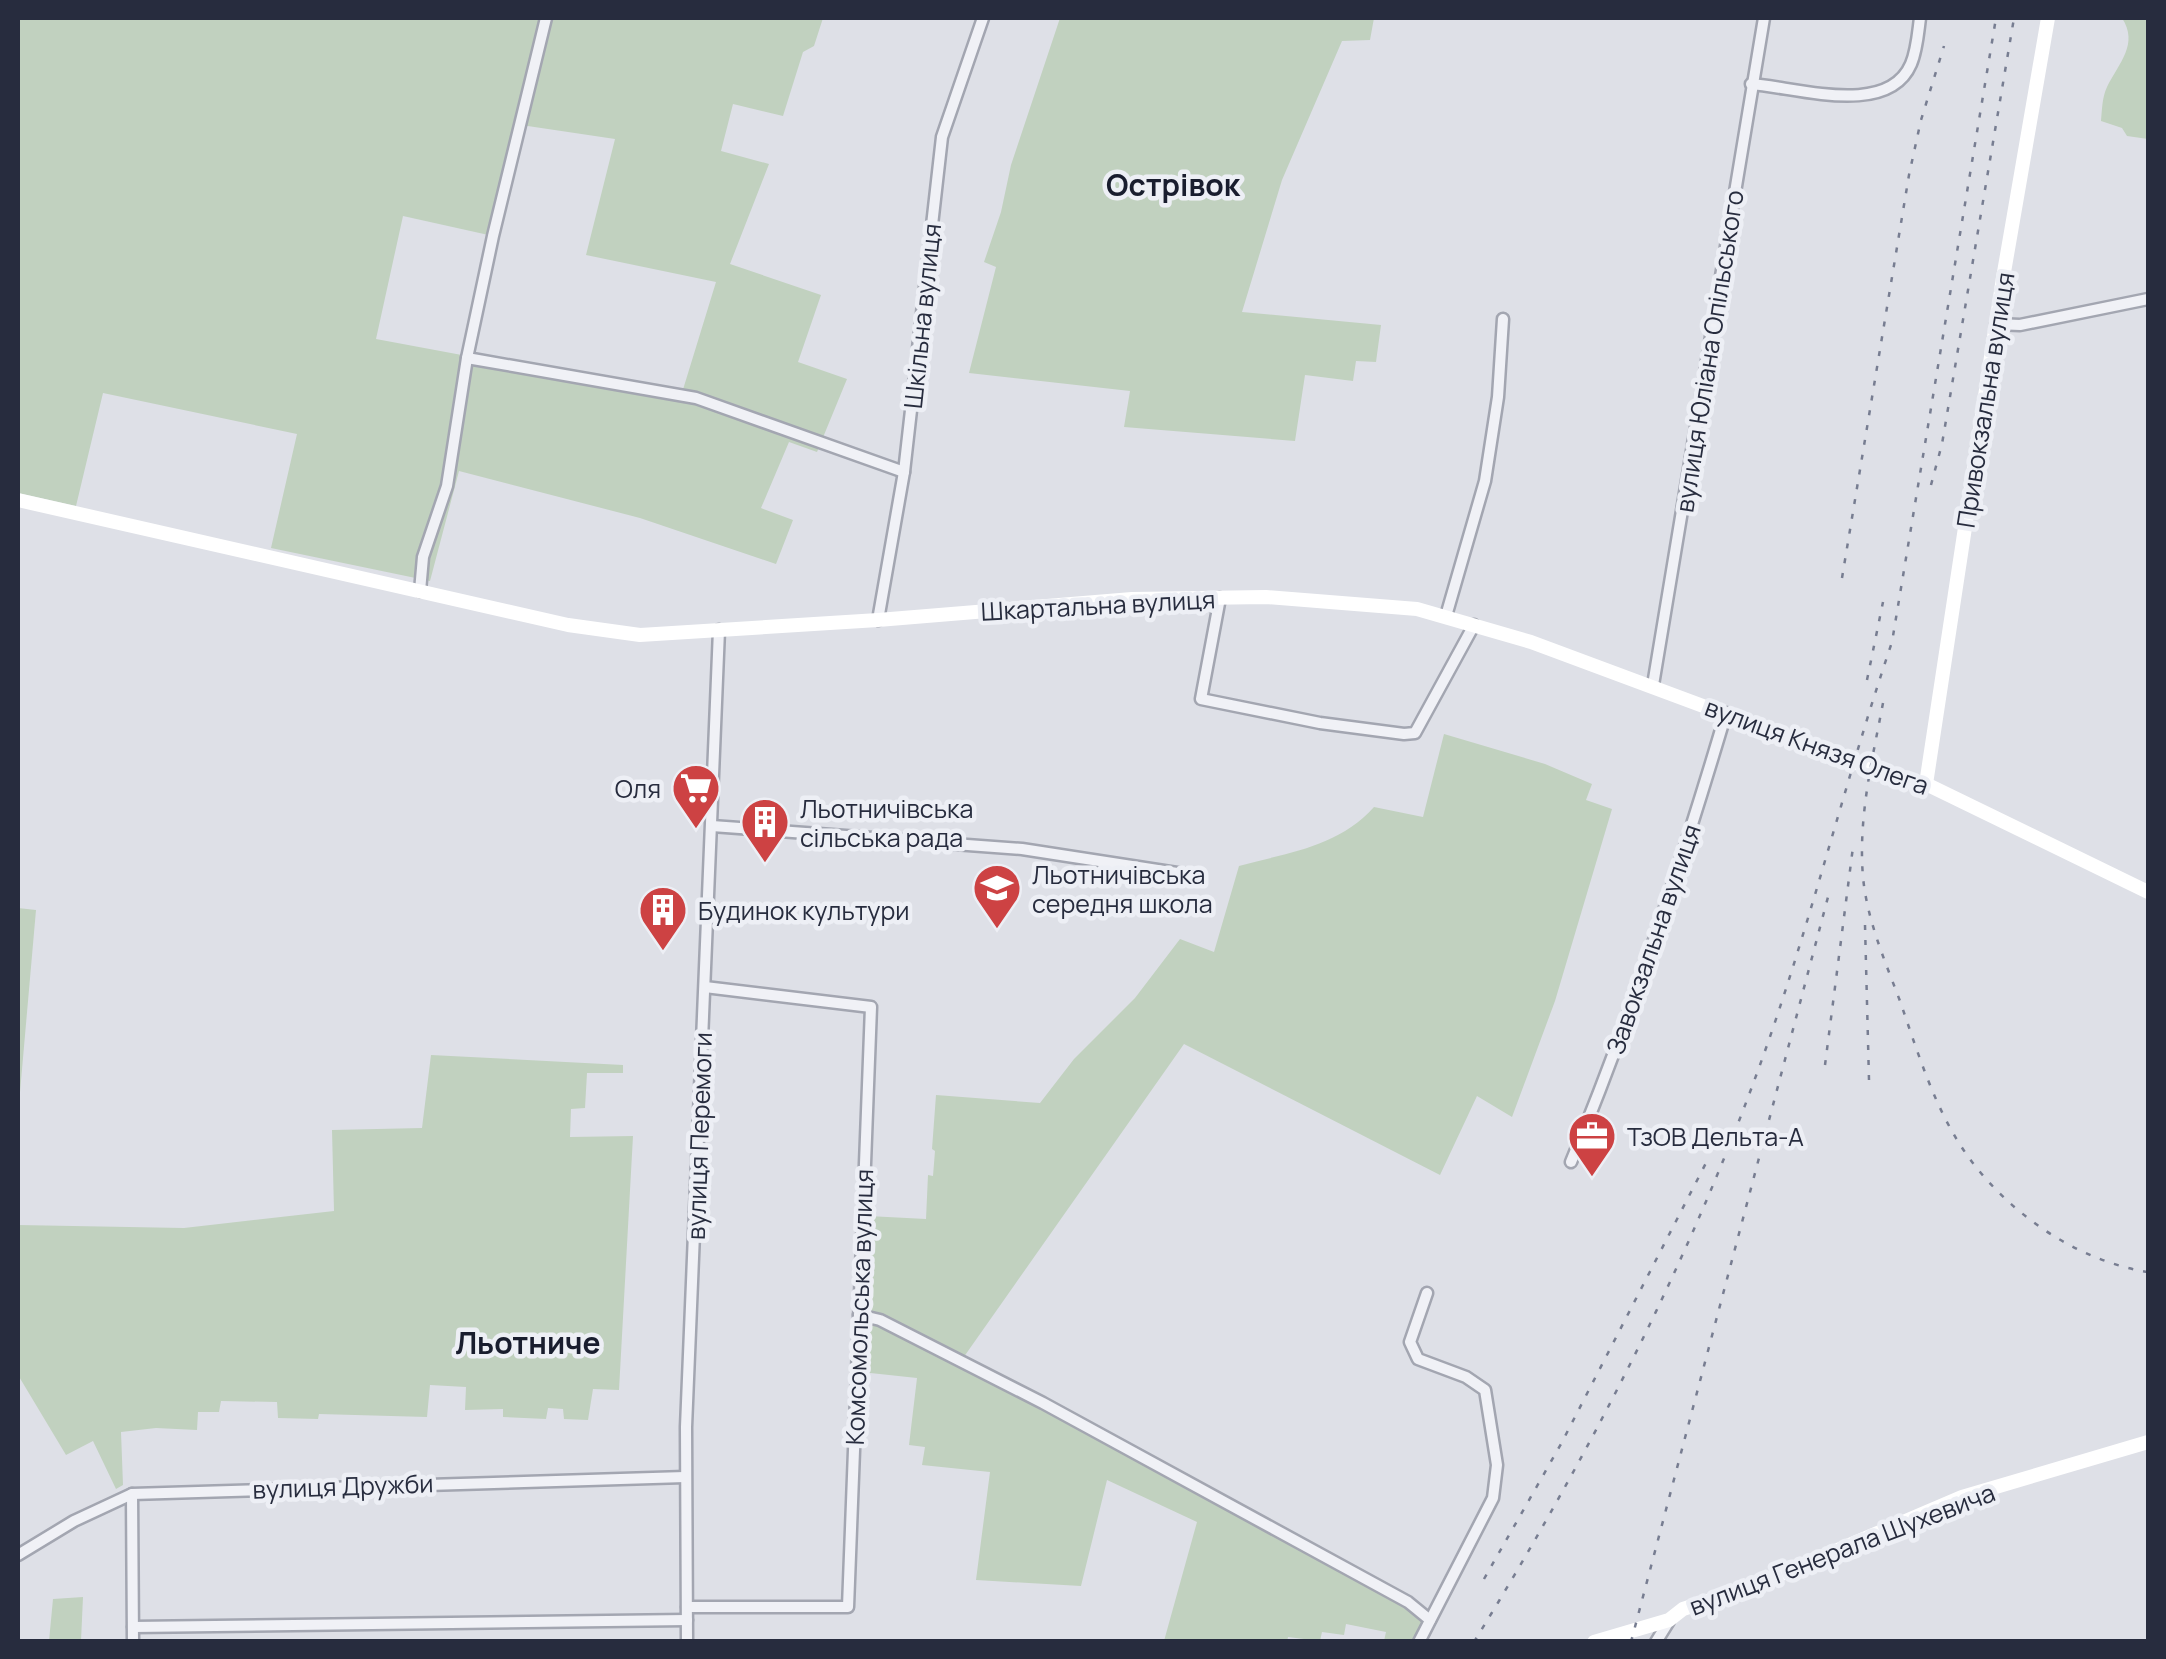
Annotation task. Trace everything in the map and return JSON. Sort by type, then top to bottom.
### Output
[{"type":"street","points":[[420,591],[423,557],[447,486],[467,358],[546,18]]},
{"type":"street","name":"Шкільна вулиця","points":[[878,620],[904,472],[942,137],[983,18]]},
{"type":"street","name":"вулиця Юліана Опільського","points":[[1653,685],[1764,18]]},
{"type":"street","points":[[1751,84],[1835,95],[1860,96],[1884,90],[1898,83],[1910,66],[1920,18]]},
{"type":"street","name":"Привокзальна вулиця","points":[[1926,784],[1996,324],[2048,18]]},
{"type":"street","points":[[1996,324],[2020,325],[2148,299]]},
{"type":"street","points":[[1446,616],[1485,481],[1498,397],[1503,318]]},
{"type":"street","points":[[467,358],[696,398],[904,472]]},
{"type":"street","name":"Шкартальна вулиця","points":[[18,500],[568,625],[630,633],[878,620],[1022,606],[1220,598],[1316,599],[1446,616],[1474,624]]},
{"type":"street","points":[[1220,598],[1201,699],[1320,723],[1404,734],[1415,733],[1474,624]]},
{"type":"street","name":"вулиця Князя Олега","points":[[1474,624],[1653,685],[1870,769],[1926,784],[2148,892]]},
{"type":"street","name":"вулиця Перемоги","points":[[687,1642],[685,1477],[720,630]]},
{"type":"street","name":"Завокзальна вулиця","points":[[1570,1162],[1608,1071],[1679,871],[1726,713]]},
{"type":"street","points":[[712,826],[1022,849],[1190,875]]},
{"type":"street","name":"Комсомольська вулиця","points":[[686,1607],[848,1607],[871,1007],[705,988]]},
{"type":"street","points":[[1418,1642],[1493,1498],[1497,1465],[1485,1390],[1418,1359],[1410,1342],[1427,1293]]},
{"type":"street","points":[[859,1315],[880,1320],[1043,1403],[1408,1602],[1430,1620]]},
{"type":"street","name":"вулиця Генерала Шухевича","points":[[1594,1642],[1669,1620],[1683,1609],[1751,1587],[1962,1498],[2148,1442]]},
{"type":"street","name":"вулиця Дружби","points":[[18,1555],[74,1521],[132,1494],[685,1477]]},
{"type":"street","points":[[132,1494],[133,1642]]},
{"type":"street","points":[[133,1627],[686,1620]]},
{"type":"street","points":[[1656,1642],[1669,1620]]},
{"type":"green space","points":[[18,18],[823,18],[814,46],[803,52],[783,116],[733,104],[721,151],[769,164],[730,264],[821,295],[798,362],[847,379],[817,452],[789,442],[761,508],[793,520],[776,564],[640,518],[459,471],[430,581],[271,548],[297,434],[103,393],[76,506],[18,493]],"holes":[[[521,125],[615,139],[586,255],[716,282],[681,396],[376,339],[403,216],[493,236]]]},
{"type":"green space","points":[[1060,18],[1374,18],[1370,40],[1342,41],[1282,180],[1242,312],[1381,325],[1376,362],[1356,361],[1353,381],[1305,375],[1295,441],[1124,427],[1130,391],[969,373],[996,267],[984,262],[1011,165]]},
{"type":"green space","points":[[2122,18],[2148,18],[2148,139],[2127,136],[2122,128],[2101,121],[2105,91],[2128,45]]},
{"type":"green space","points":[[1444,734],[1545,764],[1592,784],[1586,800],[1612,809],[1555,1001],[1512,1117],[1477,1096],[1440,1175],[1184,1044],[961,1361],[1425,1616],[1413,1641],[1384,1641],[1386,1632],[1346,1624],[1344,1635],[1322,1632],[1320,1641],[1288,1637],[1287,1642],[1164,1641],[1197,1522],[1107,1480],[1081,1586],[976,1580],[990,1472],[922,1465],[925,1447],[909,1445],[917,1378],[861,1372],[868,1216],[926,1219],[928,1175],[933,1176],[936,1095],[1040,1103],[1074,1059],[1135,998],[1180,939],[1214,952],[1239,866],[1329,840],[1374,807],[1423,817]]},
{"type":"green space","points":[[18,908],[36,910],[18,1115]]},
{"type":"green space","points":[[431,1055],[623,1065],[623,1073],[587,1073],[585,1108],[571,1109],[570,1137],[633,1136],[619,1390],[593,1389],[588,1420],[564,1419],[563,1409],[548,1408],[546,1419],[503,1417],[503,1409],[465,1410],[466,1387],[430,1385],[427,1417],[319,1414],[318,1419],[278,1418],[277,1402],[221,1401],[219,1412],[198,1412],[197,1430],[156,1428],[121,1432],[123,1485],[116,1489],[93,1441],[66,1455],[18,1375],[18,1225],[184,1228],[334,1211],[332,1130],[422,1128]]},
{"type":"green space","points":[[83,1597],[81,1641],[49,1641],[53,1599]]},
{"type":"railway","points":[[1474,1642],[1561,1494],[1641,1342],[1713,1186],[1790,977],[1892,642],[1996,18]]},
{"type":"railway","points":[[1931,485],[1942,444],[2014,18]]},
{"type":"railway","points":[[1842,578],[1909,175],[1944,46]]},
{"type":"railway","points":[[1867,680],[1883,602]]},
{"type":"railway","points":[[1883,703],[1864,811],[1865,893],[1877,940],[1936,1100],[1967,1155],[2024,1215],[2096,1257],[2148,1272]]},
{"type":"railway","points":[[1825,1065],[1853,847]]},
{"type":"railway","points":[[1631,1642],[1828,897]]},
{"type":"railway","points":[[1865,925],[1869,1080]]},
{"type":"railway","points":[[1484,1579],[1561,1444],[1706,1163]]},
{"type":"place","name":"Оля","points":[[696,830]]},
{"type":"place","name":"Льотничівська сільська рада","points":[[765,864]]},
{"type":"place","name":"Льотничівська середня школа","points":[[997,930]]},
{"type":"place","name":"Будинок культури","points":[[663,952]]},
{"type":"place","name":"ТзОВ Дельта-А","points":[[1592,1178]]},
{"type":"district","name":"Острівок","points":[[1173,184]]},
{"type":"district","name":"Льотниче","points":[[528,1342]]}]
